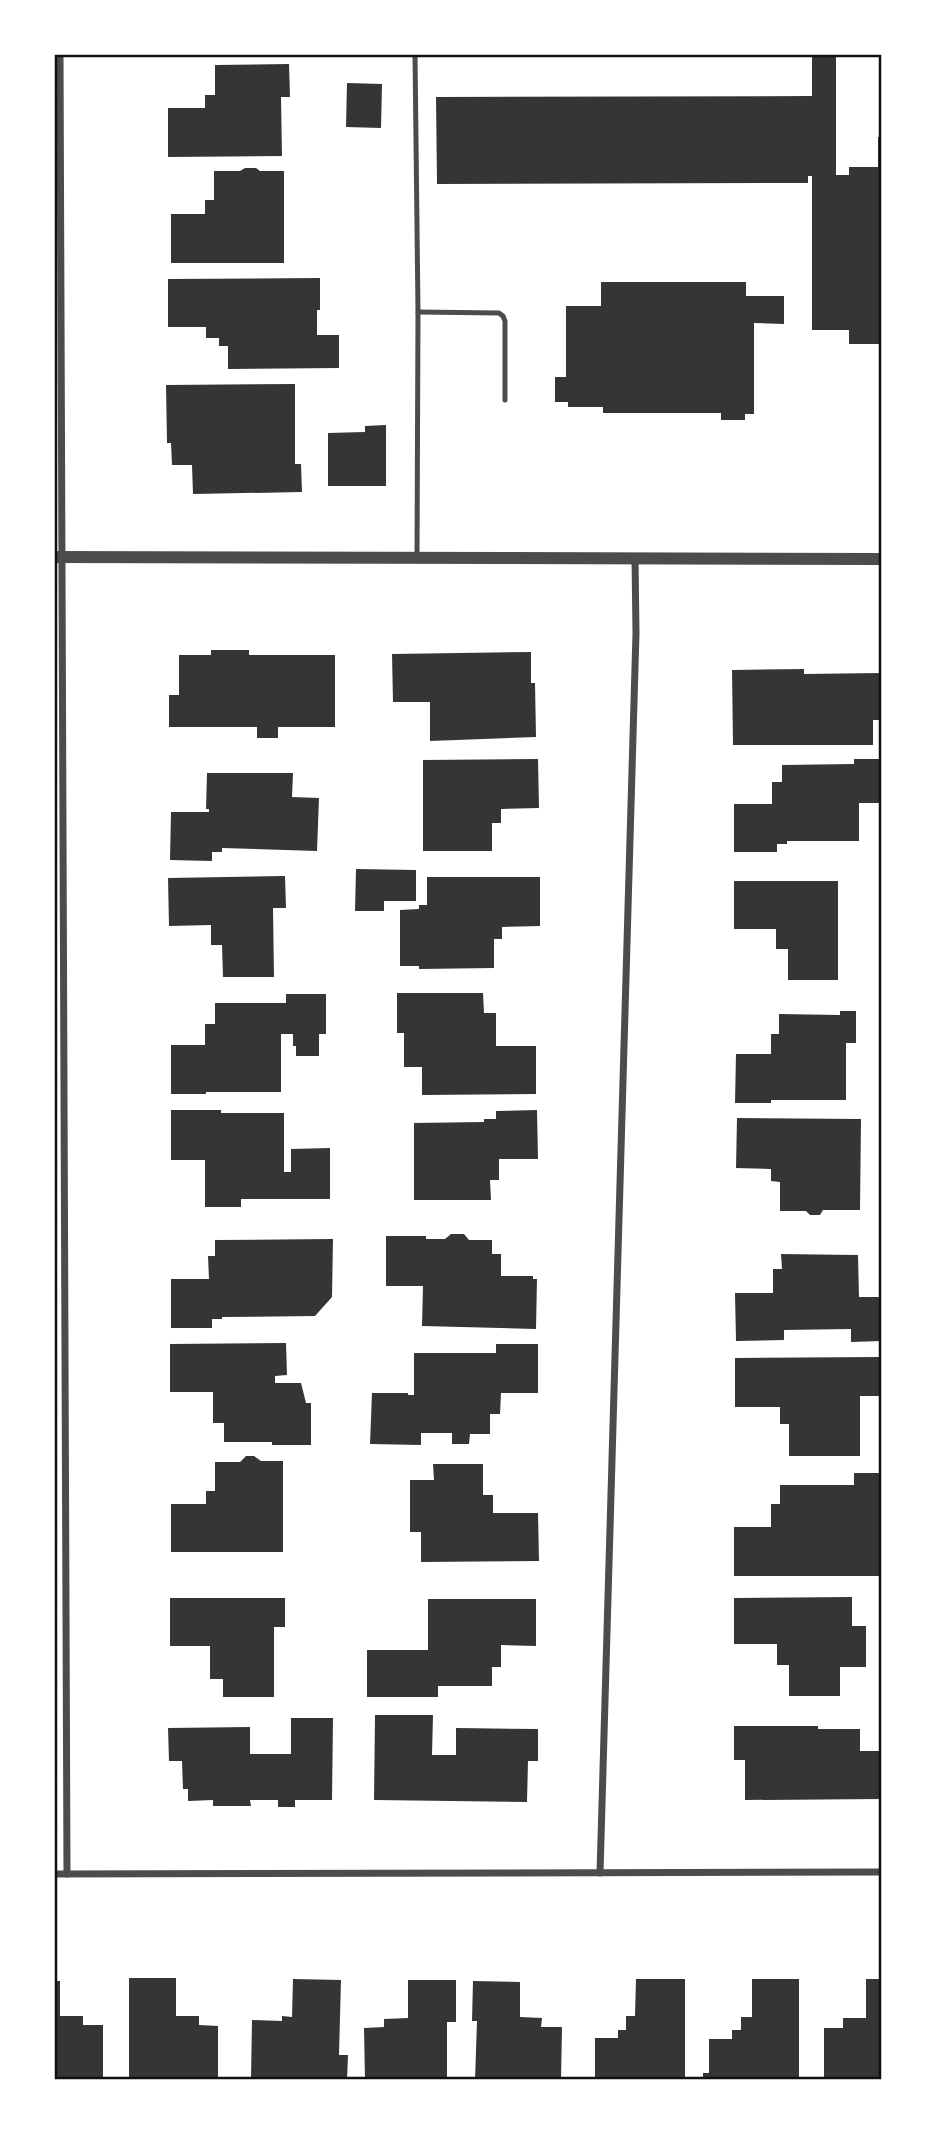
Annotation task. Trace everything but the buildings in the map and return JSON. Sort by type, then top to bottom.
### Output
[{"type":"street","points":[[60,54],[58,557],[67,1874]]},
{"type":"street","points":[[58,557],[882,559]]},
{"type":"street","points":[[600,1873],[635,661],[635,558]]},
{"type":"street","points":[[54,1874],[882,1872]]},
{"type":"lane","points":[[415,54],[418,558]]},
{"type":"lane","points":[[418,312],[499,313],[503,316],[505,400]]}]
